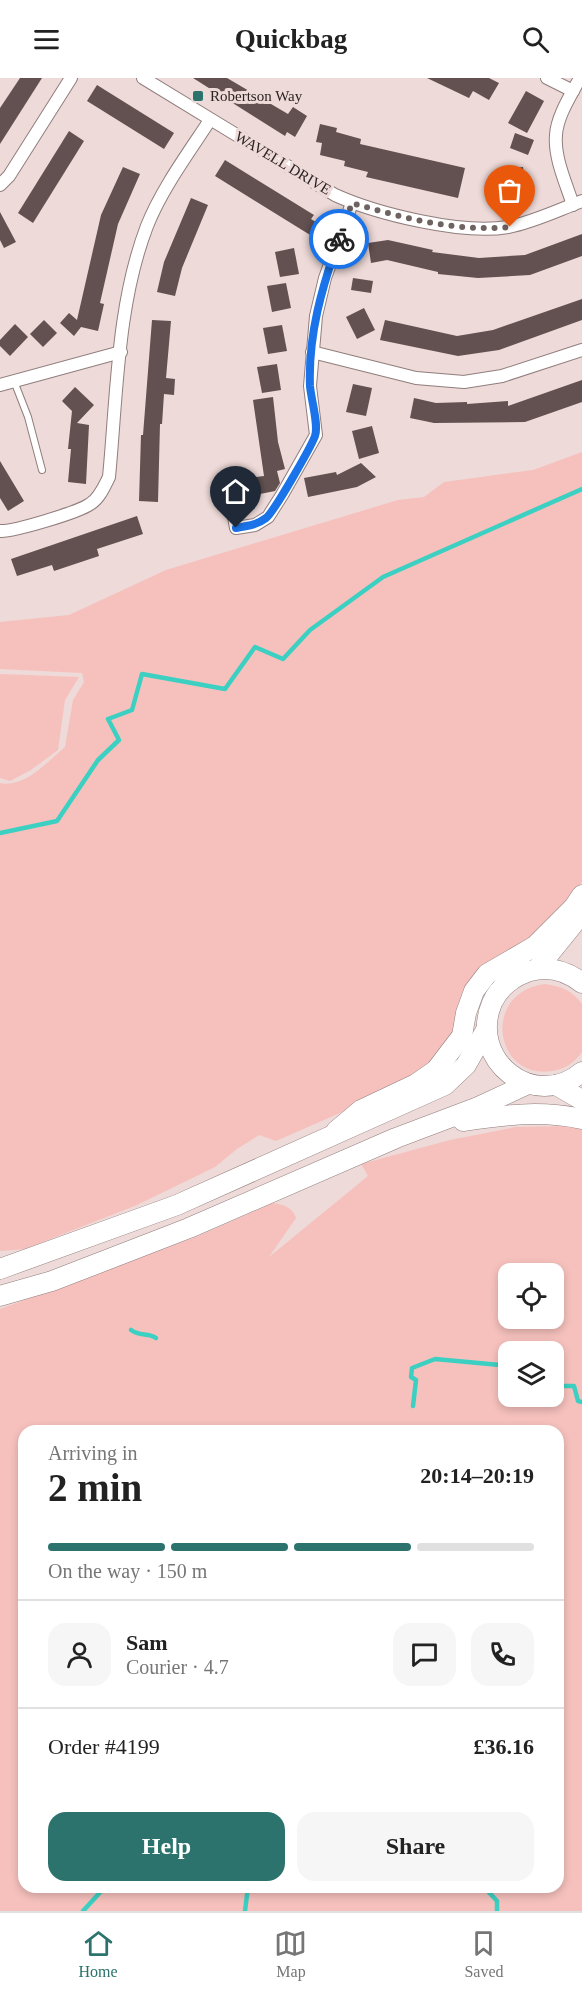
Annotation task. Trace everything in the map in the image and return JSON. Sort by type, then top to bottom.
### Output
[{"type":"main road","points":[[330,1136],[361,1110],[416,1084],[436,1070],[462,1036],[466,1013],[474,991],[488,974],[535,946],[582,896]]},
{"type":"main road","points":[[537,969],[582,913]]},
{"type":"main road","points":[[582,983],[573,976],[556,970],[537,969],[521,974],[506,984],[495,997],[488,1013],[486,1030],[490,1048],[499,1064],[512,1076],[528,1084],[556,1085],[582,1072]]},
{"type":"main road","points":[[0,1269],[177,1205],[445,1085],[466,1065],[486,1030]]},
{"type":"main road","points":[[0,1296],[52,1281],[189,1228],[396,1138],[478,1107],[528,1084]]},
{"type":"main road","points":[[556,1085],[582,1100]]},
{"type":"main road","points":[[425,1127],[514,1113],[564,1115],[582,1119]]},
{"type":"street","points":[[0,185],[9,176],[71,78]]},
{"type":"street","name":"WAVELL DRIVE","points":[[143,78],[334,195],[352,203],[449,226],[489,229],[510,227],[578,203]]},
{"type":"street","points":[[548,78],[573,91]]},
{"type":"street","points":[[578,203],[557,154],[556,134],[580,78]]},
{"type":"street","points":[[0,531],[27,527],[91,504],[102,492],[109,477],[120,352],[136,259],[148,223],[173,176],[210,120]]},
{"type":"street","points":[[232,506],[236,528],[255,525],[268,517],[316,435],[310,386],[316,316],[325,278],[352,203]]},
{"type":"street","points":[[312,352],[416,378],[464,382],[502,376],[582,350]]},
{"type":"street","points":[[0,385],[120,352]]},
{"type":"lane","points":[[14,381],[28,417],[42,470]]},
{"type":"shaded area","points":[[582,452],[582,882],[536,936],[497,957],[453,1033],[432,1063],[413,1078],[372,1099],[276,1141],[259,1135],[215,1167],[137,1205],[25,1249],[0,1251],[0,783],[9,784],[27,778],[65,747],[73,700],[84,682],[82,673],[0,669],[0,622],[69,615],[166,570],[398,500],[424,497],[444,482],[533,470]]},
{"type":"shaded area","points":[[0,674],[79,677],[65,700],[58,750],[31,770],[10,781],[0,778]]},
{"type":"shaded area","points":[[545,984],[566,990],[582,1004],[582,1052],[569,1065],[552,1071],[532,1070],[517,1062],[507,1050],[503,1034],[504,1017],[511,1002],[525,990]]},
{"type":"shaded area","points":[[569,1126],[582,1130],[582,1911],[0,1911],[0,1309],[196,1237],[273,1203],[288,1207],[296,1218],[269,1257],[368,1176],[361,1164],[450,1140],[516,1127]]},
{"type":"building","points":[[20,78],[42,78],[0,144],[0,108]]},
{"type":"building","points":[[193,78],[227,78],[288,114],[293,107],[307,116],[295,137],[287,132],[285,136]]},
{"type":"building","points":[[427,78],[489,78],[499,83],[489,100],[473,91],[469,98]]},
{"type":"building","points":[[97,85],[174,133],[164,149],[87,101]]},
{"type":"building","points":[[526,91],[544,101],[527,133],[508,123]]},
{"type":"building","points":[[320,124],[337,128],[336,132],[361,139],[360,144],[465,168],[458,198],[366,177],[368,172],[344,166],[345,161],[320,155],[322,143],[316,142]]},
{"type":"building","points":[[69,131],[84,141],[33,223],[18,213]]},
{"type":"building","points":[[515,133],[534,140],[528,155],[510,148]]},
{"type":"building","points":[[225,160],[314,215],[311,219],[322,226],[315,238],[215,176]]},
{"type":"building","points":[[123,167],[140,174],[118,224],[100,303],[104,304],[98,331],[81,327],[74,336],[60,323],[69,313],[77,320],[101,215]]},
{"type":"building","points":[[523,167],[527,200],[507,202],[504,170]]},
{"type":"building","points":[[191,198],[208,205],[182,268],[175,296],[157,292],[164,262]]},
{"type":"building","points":[[0,212],[16,242],[4,248],[0,240]]},
{"type":"building","points":[[582,234],[582,256],[530,275],[478,278],[438,274],[438,272],[387,260],[371,263],[368,243],[388,240],[433,250],[432,252],[479,258],[525,255]]},
{"type":"building","points":[[294,248],[299,274],[280,277],[275,252]]},
{"type":"building","points":[[353,278],[373,281],[371,293],[351,290]]},
{"type":"building","points":[[286,283],[291,308],[272,312],[267,286]]},
{"type":"building","points":[[582,299],[582,320],[499,350],[458,356],[380,340],[385,320],[457,336],[493,330]]},
{"type":"building","points":[[364,308],[375,330],[357,339],[346,317]]},
{"type":"building","points":[[44,320],[57,333],[43,347],[30,334]]},
{"type":"building","points":[[152,320],[171,321],[166,378],[175,379],[174,395],[164,394],[162,424],[160,424],[158,502],[139,501],[141,435],[143,435]]},
{"type":"building","points":[[15,324],[28,337],[10,356],[0,346],[0,340]]},
{"type":"building","points":[[282,325],[287,351],[268,354],[263,328]]},
{"type":"building","points":[[277,364],[281,390],[262,393],[257,367]]},
{"type":"building","points":[[582,380],[582,402],[525,422],[434,423],[410,418],[414,398],[436,403],[467,402],[467,404],[508,401],[508,406]]},
{"type":"building","points":[[353,384],[372,388],[366,416],[346,412]]},
{"type":"building","points":[[75,387],[94,405],[77,423],[89,425],[86,484],[68,482],[71,449],[68,449],[72,411],[62,401]]},
{"type":"building","points":[[273,397],[278,442],[285,469],[277,471],[280,483],[275,491],[255,495],[256,498],[237,500],[231,498],[221,502],[219,482],[264,476],[253,400]]},
{"type":"building","points":[[372,426],[379,453],[359,459],[352,431]]},
{"type":"building","points":[[0,461],[24,501],[8,511],[0,498]]},
{"type":"building","points":[[361,463],[376,477],[357,487],[308,497],[304,478],[336,472],[337,475]]},
{"type":"building","points":[[137,516],[143,534],[97,549],[99,556],[54,571],[52,565],[17,576],[11,559]]},
{"type":"waterway","points":[[0,833],[57,821],[98,760],[119,740],[108,719],[132,710],[142,674],[225,689],[255,647],[283,659],[310,630],[383,577],[582,489]]},
{"type":"waterway","points":[[131,1330],[156,1338]]},
{"type":"waterway","points":[[413,1406],[416,1380],[411,1377],[412,1368],[435,1359],[498,1365]]},
{"type":"waterway","points":[[564,1386],[574,1386],[578,1401],[582,1402]]},
{"type":"waterway","points":[[83,1911],[100,1893]]},
{"type":"waterway","points":[[245,1911],[247,1893]]},
{"type":"waterway","points":[[490,1893],[497,1901],[497,1911]]},
{"type":"way so far","points":[[339,239],[352,203],[449,226],[489,229],[510,227]]},
{"type":"place","name":"Robertson Way","points":[[198,96]]},
{"type":"route","points":[[236,528],[255,525],[268,517],[316,435],[310,386],[316,316],[325,278],[339,239]]}]
